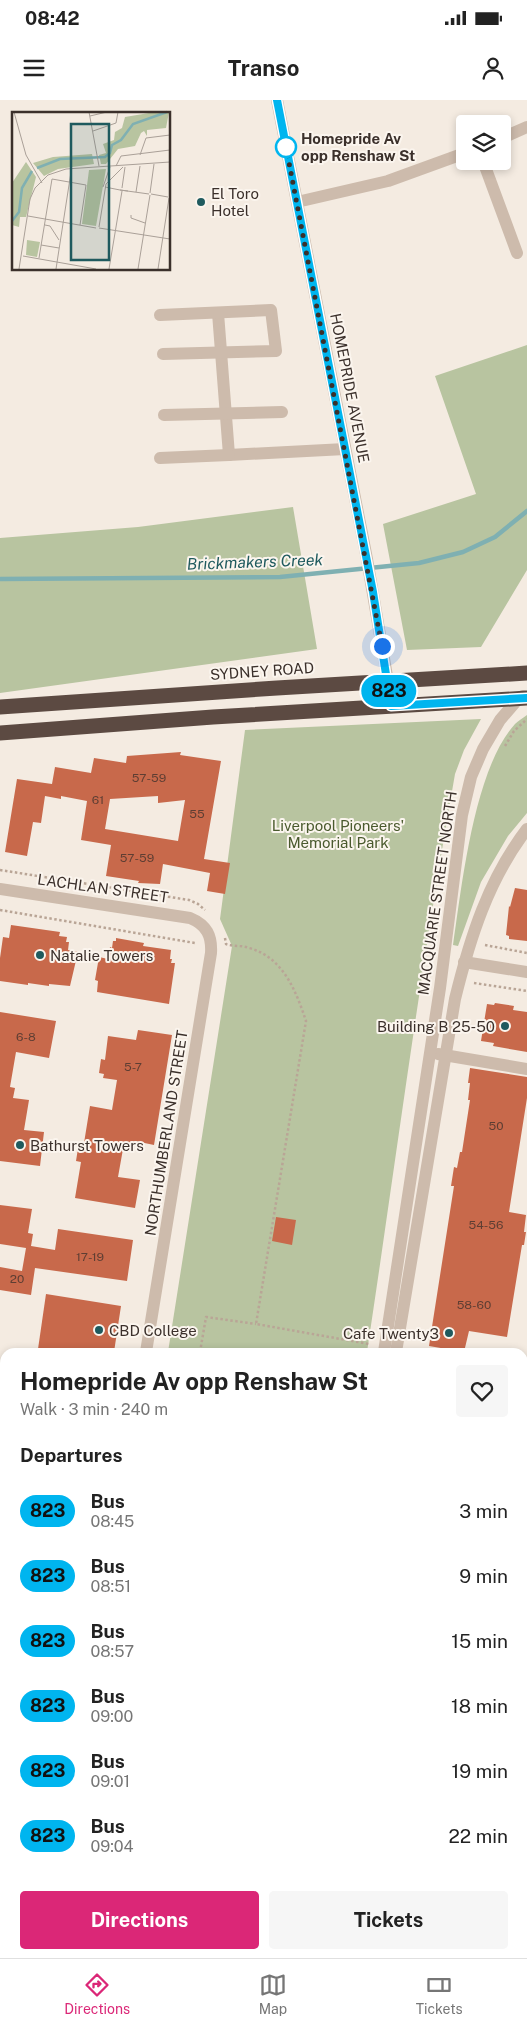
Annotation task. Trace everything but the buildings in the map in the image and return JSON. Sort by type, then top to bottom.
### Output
[{"type":"highway","name":"SYDNEY ROAD","points":[[0,707],[527,673]]},
{"type":"highway","points":[[388,682],[391,706]]},
{"type":"highway","points":[[0,733],[524,697]]},
{"type":"street","name":"HOMEPRIDE AVENUE","points":[[277,100],[373,592],[388,682]]},
{"type":"street","points":[[511,134],[527,127]]},
{"type":"street","points":[[297,202],[388,181],[456,156]]},
{"type":"street","points":[[486,170],[517,253]]},
{"type":"street","points":[[160,315],[271,310],[276,351],[163,354]]},
{"type":"street","points":[[218,313],[229,455]]},
{"type":"street","points":[[164,415],[282,412]]},
{"type":"street","points":[[160,458],[345,449]]},
{"type":"street","name":"MACQUARIE STREET NORTH","points":[[385,1348],[430,1053],[462,815],[471,777],[483,749],[500,720],[524,697]]},
{"type":"street","points":[[397,1348],[446,1056],[464,962],[479,914],[489,890],[500,869],[527,829]]},
{"type":"street","name":"LACHLAN STREET","points":[[0,889],[180,915],[200,922]]},
{"type":"street","name":"NORTHUMBERLAND STREET","points":[[147,1348],[211,953],[212,942],[208,931],[200,922]]},
{"type":"street","points":[[464,962],[527,972]]},
{"type":"street","points":[[430,1053],[527,1069]]},
{"type":"path","points":[[505,746],[514,731],[527,719]]},
{"type":"path","points":[[0,910],[195,943]]},
{"type":"path","points":[[485,945],[527,953]]},
{"type":"path","points":[[232,946],[248,947],[271,958],[290,983],[300,1001],[306,1021],[256,1324]]},
{"type":"path","points":[[474,983],[527,991]]},
{"type":"path","points":[[201,1348],[206,1317],[368,1344]]},
{"type":"green space","points":[[527,345],[527,570],[481,647],[407,650],[383,524],[476,494],[435,376]]},
{"type":"green space","points":[[293,507],[317,649],[0,693],[0,538],[138,527]]},
{"type":"green space","points":[[527,715],[527,813],[508,836],[481,882],[458,946],[453,945],[472,829],[489,769],[501,744],[515,724]]},
{"type":"green space","name":"Liverpool Pioneers' Memorial Park","points":[[481,719],[464,750],[455,774],[420,991],[368,1348],[169,1348],[232,946],[220,919],[245,730]]},
{"type":"waterway","name":"Brickmakers Creek","points":[[0,579],[280,577],[419,563],[463,552],[495,537],[527,511]]},
{"type":"bus line","name":"823","points":[[277,100],[373,592],[391,706],[527,698]]},
{"type":"place","name":"Homepride Av opp Renshaw St","points":[[286,147]]},
{"type":"place","name":"El Toro Hotel","points":[[201,202]]},
{"type":"place","name":"Natalie Towers","points":[[40,955]]},
{"type":"place","name":"Building B 25-50","points":[[505,1026]]},
{"type":"place","name":"Bathurst Towers","points":[[20,1145]]},
{"type":"place","name":"CBD College","points":[[99,1330]]},
{"type":"place","name":"Cafe Twenty3","points":[[449,1333]]},
{"type":"route","points":[[286,147],[360,523],[382,646]]}]
